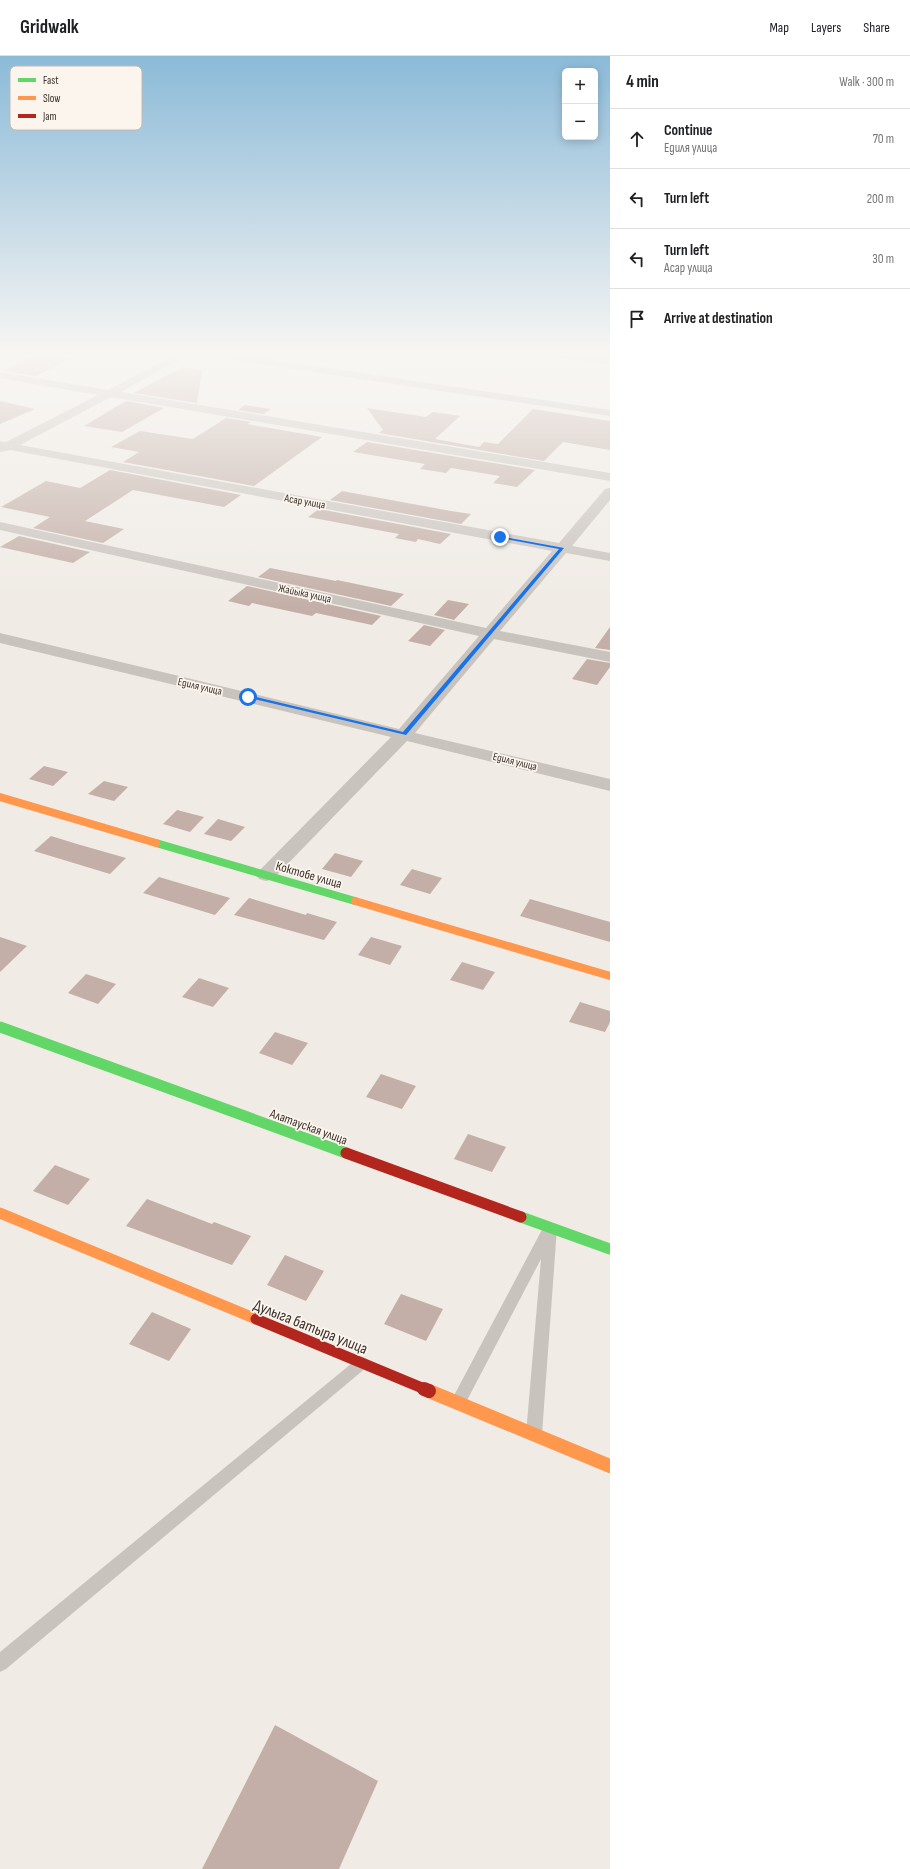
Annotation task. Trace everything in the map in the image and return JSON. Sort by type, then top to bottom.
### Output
[{"type":"street","points":[[2,447],[17,440]]},
{"type":"street","points":[[384,440],[610,477]]},
{"type":"street","name":"Асар улица","points":[[2,447],[610,557]]},
{"type":"street","points":[[266,875],[404,734],[610,492]]},
{"type":"street","name":"Жайыка улица","points":[[0,526],[489,633],[610,657]]},
{"type":"street","name":"Едиля улица","points":[[0,638],[404,734],[610,785]]},
{"type":"street","name":"Коктобе улица","points":[[0,797],[610,976]]},
{"type":"street","name":"Алатауская улица","points":[[0,1027],[610,1250]]},
{"type":"street","name":"Дулыга батыра улица","points":[[0,1214],[610,1466]]},
{"type":"lane","points":[[458,1403],[550,1228]]},
{"type":"lane","points":[[534,1434],[550,1228]]},
{"type":"lane","points":[[0,1663],[362,1363]]},
{"type":"building","points":[[124,440],[318,440],[254,486],[123,462],[139,452],[111,447]]},
{"type":"building","points":[[418,440],[438,440],[479,447],[484,442],[498,444],[502,440],[610,440],[610,450],[563,442],[544,461]]},
{"type":"building","points":[[367,442],[535,470],[517,487],[493,483],[500,476],[451,468],[446,473],[420,469],[425,464],[353,452]]},
{"type":"building","points":[[110,470],[241,495],[224,507],[133,490],[85,521],[124,529],[103,543],[33,528],[50,517],[1,507],[46,481],[80,488]]},
{"type":"building","points":[[342,491],[471,514],[461,524],[330,500]]},
{"type":"building","points":[[319,509],[451,534],[440,544],[418,539],[416,542],[395,538],[399,534],[308,517]]},
{"type":"building","points":[[19,536],[90,552],[73,563],[0,547]]},
{"type":"building","points":[[270,568],[404,594],[391,606],[258,577]]},
{"type":"building","points":[[247,586],[381,616],[372,625],[316,613],[312,616],[252,603],[249,606],[228,601]]},
{"type":"building","points":[[448,600],[469,604],[454,620],[434,615]]},
{"type":"building","points":[[424,625],[445,630],[430,646],[408,641]]},
{"type":"building","points":[[610,627],[610,650],[595,648]]},
{"type":"building","points":[[587,659],[610,663],[610,667],[597,685],[572,679]]},
{"type":"building","points":[[44,766],[68,772],[53,786],[29,779]]},
{"type":"building","points":[[104,781],[128,787],[114,801],[88,794]]},
{"type":"building","points":[[177,810],[204,817],[190,832],[163,824]]},
{"type":"building","points":[[218,819],[245,827],[231,841],[204,834]]},
{"type":"building","points":[[51,836],[126,858],[110,874],[34,851]]},
{"type":"building","points":[[335,853],[363,861],[351,877],[322,869]]},
{"type":"building","points":[[412,869],[442,878],[430,894],[400,885]]},
{"type":"building","points":[[159,877],[230,898],[215,915],[143,893]]},
{"type":"building","points":[[249,898],[306,915],[307,913],[337,922],[324,940],[234,915]]},
{"type":"building","points":[[530,899],[610,922],[610,942],[520,916]]},
{"type":"building","points":[[0,937],[27,946],[0,972]]},
{"type":"building","points":[[371,937],[402,946],[390,965],[358,955]]},
{"type":"building","points":[[462,962],[495,972],[483,990],[450,980]]},
{"type":"building","points":[[86,974],[116,984],[98,1004],[68,993]]},
{"type":"building","points":[[199,978],[229,988],[213,1007],[182,997]]},
{"type":"building","points":[[580,1002],[610,1011],[610,1022],[605,1032],[569,1022]]},
{"type":"building","points":[[275,1032],[308,1043],[292,1065],[259,1053]]},
{"type":"building","points":[[381,1074],[416,1086],[402,1109],[366,1097]]},
{"type":"building","points":[[468,1134],[506,1147],[492,1172],[454,1159]]},
{"type":"building","points":[[55,1165],[90,1179],[68,1205],[33,1191]]},
{"type":"building","points":[[147,1199],[212,1224],[214,1222],[251,1236],[232,1265],[126,1226]]},
{"type":"building","points":[[285,1255],[324,1271],[306,1301],[267,1285]]},
{"type":"building","points":[[401,1294],[443,1309],[426,1341],[384,1324]]},
{"type":"building","points":[[152,1312],[191,1329],[169,1361],[129,1344]]},
{"type":"building","points":[[275,1725],[378,1781],[339,1869],[202,1869]]},
{"type":"traffic: fast","points":[[156,843],[355,901]]},
{"type":"traffic: fast","points":[[0,1027],[346,1153]]},
{"type":"traffic: fast","points":[[521,1217],[610,1249]]},
{"type":"traffic: slow","points":[[0,797],[156,843]]},
{"type":"traffic: slow","points":[[355,901],[610,976]]},
{"type":"traffic: slow","points":[[0,1213],[256,1319]]},
{"type":"traffic: slow","points":[[429,1391],[610,1466]]},
{"type":"traffic: jam","points":[[346,1153],[521,1217]]},
{"type":"traffic: jam","points":[[256,1319],[429,1391]]},
{"type":"route","points":[[248,697],[404,734],[489,633],[546,569],[562,548],[500,537]]}]
